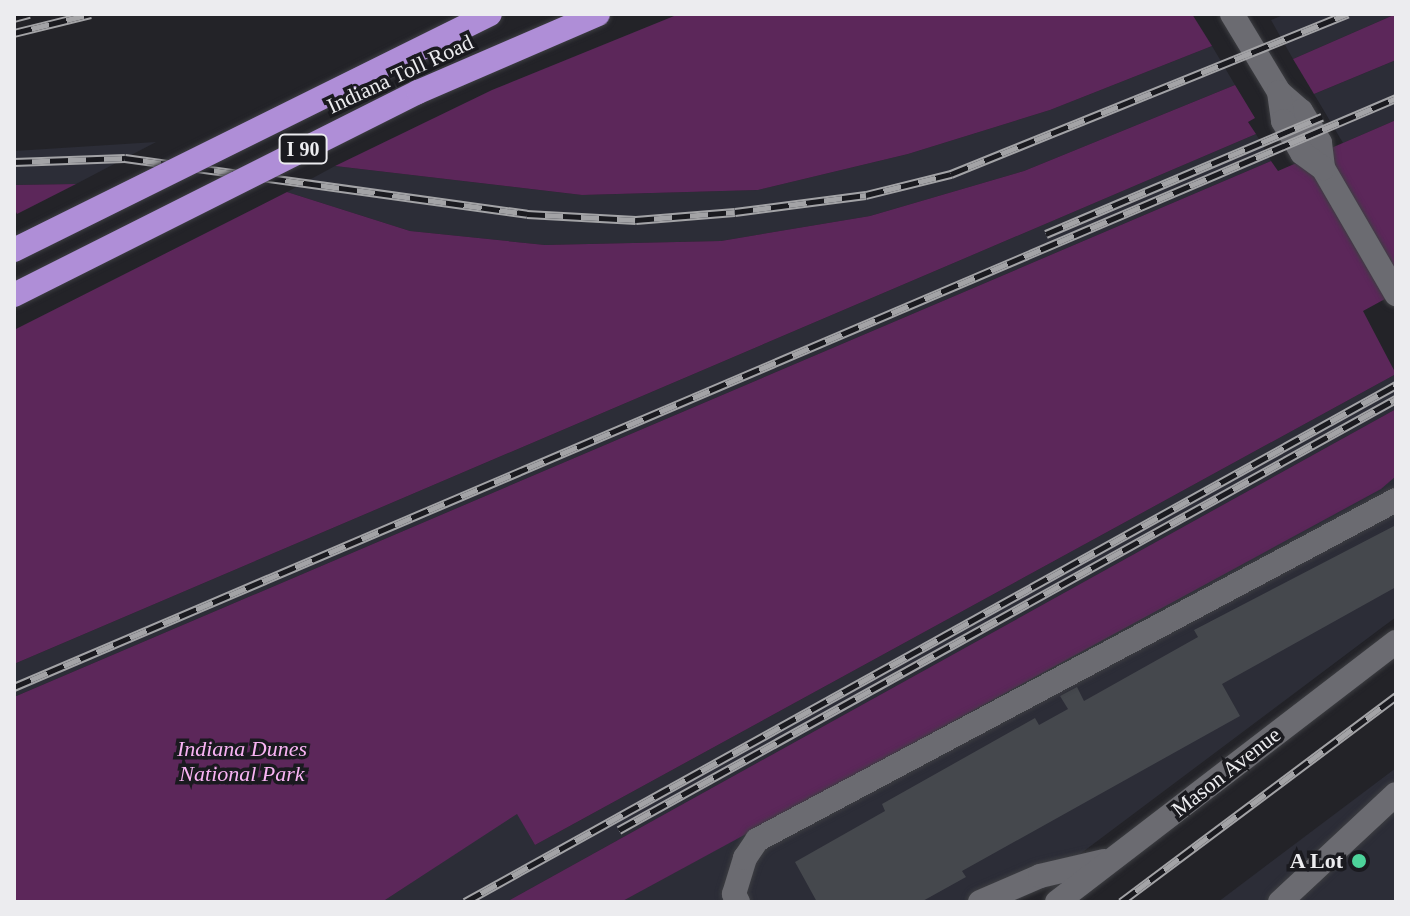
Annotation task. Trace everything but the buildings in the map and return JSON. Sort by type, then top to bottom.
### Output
[{"type":"highway","name":"Indiana Toll Road","points":[[14,250],[490,14]]},
{"type":"highway","name":"Indiana Toll Road","points":[[14,295],[418,92],[598,14]]},
{"type":"street","points":[[1232,14],[1279,92],[1283,121],[1302,153],[1323,168],[1396,294]]},
{"type":"street","points":[[738,902],[734,894],[745,858],[757,840],[1396,500]]},
{"type":"street","name":"Mason Avenue","points":[[1057,902],[1396,642]]},
{"type":"street","points":[[1280,902],[1396,794]]},
{"type":"street","points":[[980,902],[1040,876],[1114,858]]},
{"type":"shaded area","points":[[1286,14],[1396,14],[1293,59],[1271,20]]},
{"type":"shaded area","points":[[1212,46],[1235,85],[1024,171],[870,216],[721,241],[545,245],[410,231],[287,192],[335,166],[582,195],[758,190],[908,154],[1050,110]]},
{"type":"shaded area","points":[[1396,60],[1396,120],[1343,143],[1314,94]]},
{"type":"shaded area","points":[[1256,134],[1271,161],[14,697],[14,664]]},
{"type":"shaded area","points":[[156,142],[76,184],[14,185],[14,151]]},
{"type":"shaded area","points":[[1396,374],[1396,409],[506,902],[382,902],[517,813],[535,845]]},
{"type":"shaded area","points":[[1396,476],[1396,617],[1016,902],[621,902]]},
{"type":"shaded area","points":[[1396,768],[1396,902],[1218,902]]},
{"type":"green space","points":[[679,14],[1192,14],[1212,46],[1050,110],[908,154],[758,190],[582,195],[335,166],[492,90]]},
{"type":"green space","points":[[1396,14],[1396,60],[1314,94],[1293,59]]},
{"type":"green space","points":[[1235,85],[1255,118],[1248,122],[1256,134],[14,664],[14,330],[287,192],[410,231],[545,245],[721,241],[870,216],[1024,171]]},
{"type":"green space","name":"Indiana Dunes National Park","points":[[1396,120],[1396,293],[1363,311],[1396,374],[535,845],[517,814],[382,902],[14,902],[14,697],[1271,161],[1278,171]]},
{"type":"green space","points":[[76,184],[17,214],[14,208],[14,185]]},
{"type":"green space","points":[[1396,409],[1396,476],[1381,489],[621,902],[506,902]]},
{"type":"railway","points":[[14,18],[29,14]]},
{"type":"railway","points":[[14,33],[91,14]]},
{"type":"railway","points":[[14,162],[125,158],[527,214],[636,220],[735,212],[866,195],[951,174],[1348,14]]},
{"type":"railway","points":[[14,687],[1396,98]]},
{"type":"railway","points":[[1046,234],[1322,117]]},
{"type":"railway","points":[[465,902],[1396,385]]},
{"type":"railway","points":[[619,830],[1396,399]]},
{"type":"railway","points":[[1121,902],[1396,696]]},
{"type":"place","name":"A Lot","points":[[1359,861]]}]
